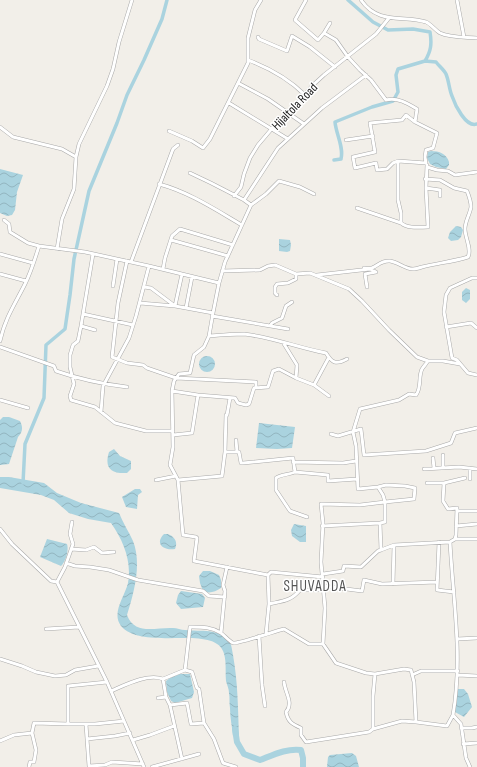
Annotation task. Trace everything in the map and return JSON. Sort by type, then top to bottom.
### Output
[{"type":"street","points":[[57,249],[62,218],[74,189],[76,157],[79,144],[95,113],[113,69],[119,42],[132,0]]},
{"type":"street","points":[[169,132],[203,148],[210,139],[248,63],[248,38],[255,10],[261,0]]},
{"type":"street","points":[[306,0],[295,20],[318,40],[330,23]]},
{"type":"street","points":[[361,0],[371,10],[389,18],[428,22],[438,32],[444,35],[477,38]]},
{"type":"street","points":[[457,0],[464,37]]},
{"type":"street","name":"Hijaltola Road","points":[[234,196],[242,187],[244,174],[250,158],[258,145],[316,82],[376,34],[389,18]]},
{"type":"street","points":[[324,33],[336,40],[348,57],[371,80],[386,100],[392,99],[404,102],[417,108],[415,122]]},
{"type":"street","points":[[258,37],[258,39],[287,50],[292,36],[310,47],[335,67]]},
{"type":"street","points":[[248,60],[263,66],[283,78],[298,88],[305,95]]},
{"type":"street","points":[[244,200],[278,148],[322,108],[366,75]]},
{"type":"street","points":[[238,84],[268,100],[304,124]]},
{"type":"street","points":[[229,103],[288,139]]},
{"type":"street","points":[[357,208],[404,225],[418,228],[428,227],[425,179],[427,165],[425,157],[426,150],[433,148],[437,133],[406,116],[402,120],[370,123],[376,152],[353,157],[355,168],[376,164],[377,170],[387,169],[393,163],[398,161],[427,165],[437,170],[448,171],[455,175],[477,172]]},
{"type":"street","points":[[0,127],[13,137],[62,149],[76,157]]},
{"type":"street","points":[[346,140],[373,136]]},
{"type":"street","points":[[178,145],[173,149],[129,261],[118,303],[112,357],[127,363],[143,365],[147,368],[176,378],[256,382],[256,388]]},
{"type":"street","points":[[398,161],[398,200],[401,213],[401,223]]},
{"type":"street","points":[[190,173],[251,205]]},
{"type":"street","points":[[316,275],[370,269],[375,267],[380,262],[390,261],[415,270],[421,267],[452,262],[468,257],[470,252],[466,238],[465,226],[471,207],[467,191],[454,188],[440,180],[425,179]]},
{"type":"street","points":[[314,194],[300,187],[280,181],[251,205],[222,270],[212,314],[210,336],[204,347],[194,355],[190,373],[179,374],[176,378],[172,391],[173,447],[170,465],[177,478],[183,535],[197,538],[194,561],[268,575],[271,572],[323,576],[344,571],[344,566],[361,567],[378,551],[394,545],[450,542],[455,539],[477,539]]},
{"type":"street","points":[[159,184],[172,187],[242,226]]},
{"type":"street","points":[[426,188],[440,190],[440,196]]},
{"type":"street","points":[[471,207],[476,207]]},
{"type":"street","points":[[4,220],[9,224],[10,232],[18,238],[39,246],[86,252],[219,283]]},
{"type":"street","points":[[163,269],[172,236],[180,229],[233,245]]},
{"type":"street","points":[[171,240],[228,256]]},
{"type":"street","points":[[0,341],[2,330],[26,281],[39,246]]},
{"type":"street","points":[[0,254],[33,263]]},
{"type":"street","points":[[93,254],[78,340],[73,345],[70,354],[70,368],[74,384],[70,400],[95,407],[115,423],[146,431],[192,434],[198,395]]},
{"type":"street","points":[[113,286],[117,259]]},
{"type":"street","points":[[222,270],[250,271],[260,270],[268,266],[275,265],[296,274],[310,273],[316,275],[349,289],[417,357],[428,361],[443,361],[460,364]]},
{"type":"street","points":[[101,412],[104,384],[129,338],[140,303],[149,266]]},
{"type":"street","points":[[364,268],[376,272],[365,274],[366,287]]},
{"type":"street","points":[[0,274],[26,281]]},
{"type":"street","points":[[175,306],[182,274]]},
{"type":"street","points":[[277,295],[275,293],[275,287],[277,284],[288,283],[296,279],[296,274]]},
{"type":"street","points":[[186,308],[192,276]]},
{"type":"street","points":[[477,278],[472,278],[450,288],[446,295],[444,312],[452,358],[457,360],[468,373],[477,375]]},
{"type":"street","points":[[144,287],[151,288],[175,306]]},
{"type":"street","points":[[270,326],[272,323],[282,318],[286,306],[292,302]]},
{"type":"street","points":[[140,303],[175,306],[288,329]]},
{"type":"street","points":[[83,314],[133,325]]},
{"type":"street","points":[[446,327],[471,323],[477,328]]},
{"type":"street","points":[[81,326],[95,330]]},
{"type":"street","points":[[210,336],[242,334],[257,336],[326,354],[328,355],[328,359],[335,362],[341,362],[347,359]]},
{"type":"street","points":[[284,343],[297,365],[296,378]]},
{"type":"street","points":[[0,347],[54,366],[56,371],[73,377],[126,387]]},
{"type":"street","points":[[314,385],[328,359]]},
{"type":"street","points":[[416,722],[414,682],[411,670],[404,669],[375,674],[366,673],[336,663],[323,644],[325,608],[321,562],[321,504],[360,505],[414,499],[415,488],[405,486],[386,485],[358,489],[356,446],[353,432],[360,409],[399,400],[409,394],[416,395],[420,384],[422,370],[428,361]]},
{"type":"street","points":[[172,391],[235,398],[240,404],[249,404],[252,391],[256,388],[268,387],[273,371],[276,369],[281,369],[296,378],[314,385],[329,396]]},
{"type":"street","points":[[156,480],[222,476],[225,452],[226,415],[228,415],[230,398]]},
{"type":"street","points":[[0,400],[28,408]]},
{"type":"street","points":[[331,434],[338,436],[362,429],[364,455],[426,451],[450,443],[455,433],[477,428]]},
{"type":"street","points":[[236,440],[237,452],[239,453],[242,463],[293,458],[295,472]]},
{"type":"street","points":[[225,452],[237,452]]},
{"type":"street","points":[[443,455],[443,468]]},
{"type":"street","points":[[433,458],[434,468]]},
{"type":"street","points":[[293,462],[343,463],[356,461]]},
{"type":"street","points":[[470,468],[470,479]]},
{"type":"street","points":[[424,469],[477,469]]},
{"type":"street","points":[[306,517],[290,510],[276,490],[276,478],[278,476],[292,474],[295,472],[328,475],[328,481],[357,480]]},
{"type":"street","points":[[428,483],[444,483],[465,478]]},
{"type":"street","points":[[444,483],[443,501],[448,510],[457,508],[457,511],[477,510]]},
{"type":"street","points":[[322,526],[385,522],[385,502],[383,494],[378,487]]},
{"type":"street","points":[[455,539],[457,511]]},
{"type":"street","points":[[57,582],[73,544],[70,534],[72,522]]},
{"type":"street","points":[[380,523],[382,550]]},
{"type":"street","points":[[456,526],[477,524]]},
{"type":"street","points":[[0,529],[12,544],[51,581],[57,582]]},
{"type":"street","points":[[439,542],[437,590],[454,592]]},
{"type":"street","points":[[284,682],[284,689],[289,696],[289,709],[286,712],[288,721],[291,724],[301,728],[301,735],[306,742],[358,735],[402,721],[447,726],[453,715],[458,675],[450,542]]},
{"type":"street","points":[[393,584],[394,545]]},
{"type":"street","points":[[71,549],[86,550],[94,547],[102,553],[114,552]]},
{"type":"street","points":[[66,563],[75,566],[109,570],[138,580],[203,591],[209,596],[225,597]]},
{"type":"street","points":[[221,633],[225,597],[223,585],[226,567]]},
{"type":"street","points":[[266,634],[269,604],[268,575]]},
{"type":"street","points":[[269,604],[294,598],[300,590],[323,588],[362,591],[364,580],[382,584],[437,582]]},
{"type":"street","points":[[57,582],[107,682],[144,766]]},
{"type":"street","points":[[185,670],[190,627],[208,627],[221,633],[232,642],[238,643],[284,629],[309,644],[323,644]]},
{"type":"street","points":[[46,629],[79,628]]},
{"type":"street","points":[[259,636],[262,686],[265,706]]},
{"type":"street","points":[[457,639],[477,638]]},
{"type":"street","points":[[0,659],[36,672],[55,676],[66,676],[75,670],[98,666]]},
{"type":"street","points":[[111,691],[145,679],[159,677],[163,679],[185,670],[192,672],[197,688],[200,689],[204,723],[214,739],[223,763],[236,767]]},
{"type":"street","points":[[412,675],[421,671],[458,671]]},
{"type":"street","points":[[373,729],[375,674]]},
{"type":"street","points":[[458,675],[477,676]]},
{"type":"street","points":[[163,679],[182,759]]},
{"type":"street","points":[[68,724],[68,686],[107,682]]},
{"type":"street","points":[[158,698],[166,696]]},
{"type":"street","points":[[170,705],[187,703],[191,724],[204,723]]},
{"type":"street","points":[[453,715],[461,724],[463,744],[466,758],[470,767]]},
{"type":"street","points":[[29,767],[30,762],[34,762],[36,750],[32,733],[34,723],[86,724],[124,721]]},
{"type":"street","points":[[86,724],[89,766],[105,765],[112,762],[144,766]]},
{"type":"street","points":[[133,740],[150,736],[174,726]]},
{"type":"street","points":[[461,728],[477,727]]},
{"type":"street","points":[[0,741],[14,735],[32,733]]},
{"type":"street","points":[[87,739],[130,733]]},
{"type":"street","points":[[463,744],[477,743]]},
{"type":"street","points":[[152,767],[199,754]]},
{"type":"water","points":[[428,152],[440,152],[445,155],[449,162],[446,169],[430,164],[427,158]]},
{"type":"water","points":[[0,169],[23,175],[17,192],[15,210],[12,215],[7,216],[0,213]]},
{"type":"water","points":[[456,226],[461,227],[463,230],[461,237],[458,240],[451,241],[448,238],[450,232]]},
{"type":"water","points":[[279,239],[290,240],[290,251],[279,251]]},
{"type":"water","points":[[466,288],[470,290],[470,299],[466,303],[462,300],[462,292]]},
{"type":"water","points":[[204,356],[210,356],[215,361],[213,370],[210,372],[204,372],[199,367],[199,361]]},
{"type":"water","points":[[3,417],[9,417],[20,421],[22,429],[9,464],[0,465],[0,420]]},
{"type":"water","points":[[259,423],[295,427],[292,448],[256,448]]},
{"type":"water","points":[[114,449],[120,456],[131,461],[131,469],[127,473],[113,471],[108,466],[107,462],[109,452]]},
{"type":"water","points":[[0,477],[9,477],[44,483],[57,493],[81,503],[119,513],[133,541],[137,559],[136,578],[127,615],[135,626],[141,628],[173,628],[209,631],[221,634],[226,638],[231,646],[235,665],[238,696],[239,737],[233,736],[229,692],[226,681],[225,658],[223,651],[216,643],[191,638],[144,637],[131,633],[121,626],[118,621],[118,610],[128,583],[129,567],[126,551],[111,523],[88,519],[69,513],[54,500],[41,495],[0,488]]},
{"type":"water","points":[[135,489],[140,489],[142,492],[138,495],[137,509],[126,507],[122,497]]},
{"type":"water","points":[[294,524],[306,526],[306,542],[300,542],[292,536],[291,530]]},
{"type":"water","points":[[164,534],[168,534],[174,538],[176,542],[175,549],[164,548],[160,544],[161,538]]},
{"type":"water","points":[[47,539],[67,544],[67,555],[61,566],[40,557]]},
{"type":"water","points":[[203,571],[210,571],[219,575],[221,580],[221,588],[212,592],[203,591],[199,576]]},
{"type":"water","points":[[181,591],[202,594],[205,598],[203,607],[181,609],[176,603],[178,595]]},
{"type":"water","points":[[180,674],[190,674],[194,692],[192,698],[175,703],[171,701],[167,692],[166,681]]},
{"type":"water","points":[[458,689],[464,689],[468,694],[472,707],[464,717],[455,712]]},
{"type":"water","points":[[352,753],[356,756],[359,767],[327,767],[328,757],[330,755]]},
{"type":"waterway","points":[[23,483],[25,444],[44,398],[46,345],[65,329],[74,259],[89,191],[127,95],[162,19],[167,0]]},
{"type":"waterway","points":[[334,160],[341,159],[342,154],[335,122],[372,107],[393,101],[398,92],[396,75],[398,69],[425,61],[429,54],[431,44],[430,32],[413,29],[388,30],[373,22],[348,0]]},
{"type":"waterway","points":[[425,61],[436,62],[444,71],[453,100],[458,110],[469,123],[477,124]]},
{"type":"waterway","points":[[235,729],[237,742],[244,754],[260,760],[285,751],[301,750],[303,767]]},
{"type":"district","name":"SHUVADDA","points":[[315,586]]}]
